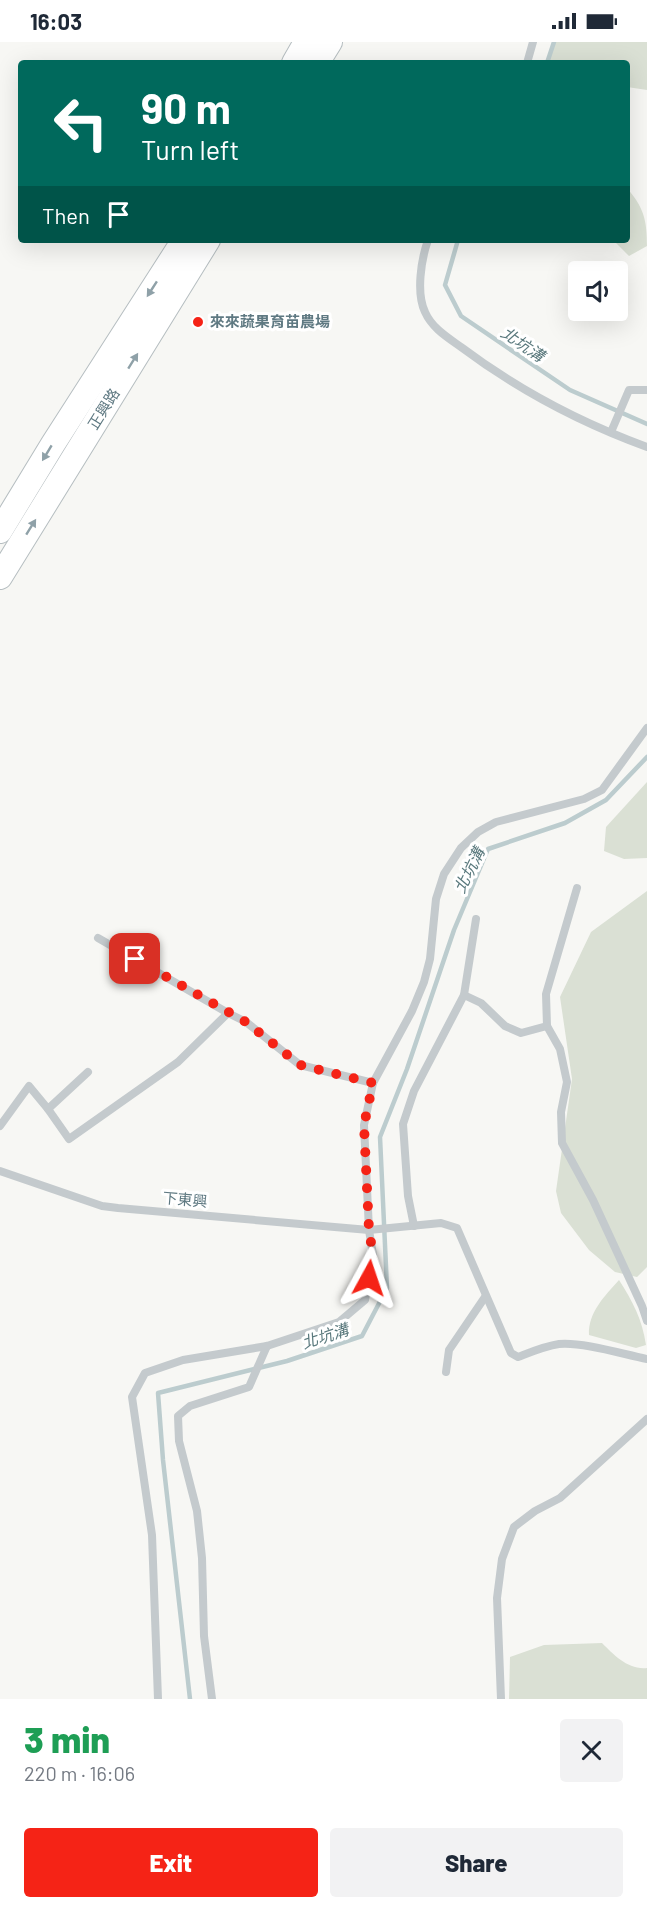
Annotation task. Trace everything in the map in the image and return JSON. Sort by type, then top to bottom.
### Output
[{"type":"main road","points":[[296,60],[306,42]]},
{"type":"main road","points":[[319,60],[330,42]]},
{"type":"main road","name":"正興路","points":[[0,531],[182,243]]},
{"type":"main road","name":"正興路","points":[[0,577],[206,243]]},
{"type":"lane","points":[[528,60],[532,42]]},
{"type":"lane","points":[[427,243],[420,285],[424,311],[435,328],[510,381],[611,432],[647,447]]},
{"type":"lane","points":[[611,432],[629,390],[647,390]]},
{"type":"lane","points":[[158,1699],[152,1535],[132,1396],[145,1372],[183,1360],[267,1346],[339,1322],[365,1300],[373,1255],[364,1125],[373,1083],[412,1011],[424,982],[430,959],[436,899],[444,874],[460,848],[478,832],[496,822],[584,799],[602,790],[647,728]]},
{"type":"lane","points":[[577,888],[546,994],[547,1026],[560,1049],[567,1082],[561,1112],[562,1143],[593,1200],[647,1321]]},
{"type":"lane","points":[[414,1226],[408,1196],[403,1124],[414,1091],[464,995],[476,919]]},
{"type":"lane","points":[[98,938],[246,1022],[300,1065],[373,1083]]},
{"type":"lane","points":[[464,995],[482,1003],[505,1026],[521,1033],[547,1026]]},
{"type":"lane","points":[[0,1126],[29,1086],[69,1139],[178,1062],[228,1013]]},
{"type":"lane","points":[[48,1109],[88,1072]]},
{"type":"lane","name":"下東興","points":[[0,1170],[102,1206],[371,1229],[441,1223],[457,1228],[486,1297]]},
{"type":"lane","points":[[486,1297],[511,1353],[518,1357],[559,1344],[647,1359]]},
{"type":"lane","points":[[446,1372],[449,1350],[486,1297]]},
{"type":"lane","points":[[213,1699],[204,1636],[197,1511],[179,1441],[178,1416],[190,1407],[249,1387],[267,1346]]},
{"type":"lane","points":[[501,1699],[497,1598],[502,1560],[514,1527],[535,1511],[560,1498],[647,1419]]},
{"type":"shaded area","points":[[552,42],[647,42],[647,90],[630,87],[630,60],[549,60]]},
{"type":"shaded area","points":[[630,192],[641,208],[645,221],[647,246],[629,256],[616,243],[630,243]]},
{"type":"shaded area","points":[[647,782],[647,858],[624,859],[604,851],[606,827]]},
{"type":"shaded area","points":[[647,891],[647,1267],[637,1277],[615,1272],[589,1250],[561,1213],[556,1191],[572,1079],[560,997],[591,932]]},
{"type":"shaded area","points":[[619,1280],[636,1311],[646,1345],[636,1348],[589,1335],[594,1312]]},
{"type":"shaded area","points":[[602,1643],[628,1664],[647,1668],[647,1699],[509,1699],[510,1657],[544,1645]]},
{"type":"waterway","name":"北坑溝","points":[[548,60],[554,42]]},
{"type":"waterway","name":"北坑溝","points":[[457,243],[445,285],[461,316],[570,390],[647,424]]},
{"type":"waterway","name":"北坑溝","points":[[190,1699],[163,1460],[158,1393],[287,1361],[362,1336],[387,1288],[380,1137],[407,1069],[454,930],[488,849],[565,823],[606,800],[647,757]]},
{"type":"place","name":"來來蔬果育苗農場","points":[[198,322]]},
{"type":"route","points":[[135,959],[246,1022],[300,1065],[333,1071],[373,1083],[364,1125],[369,1230],[373,1255],[369,1278]]}]
